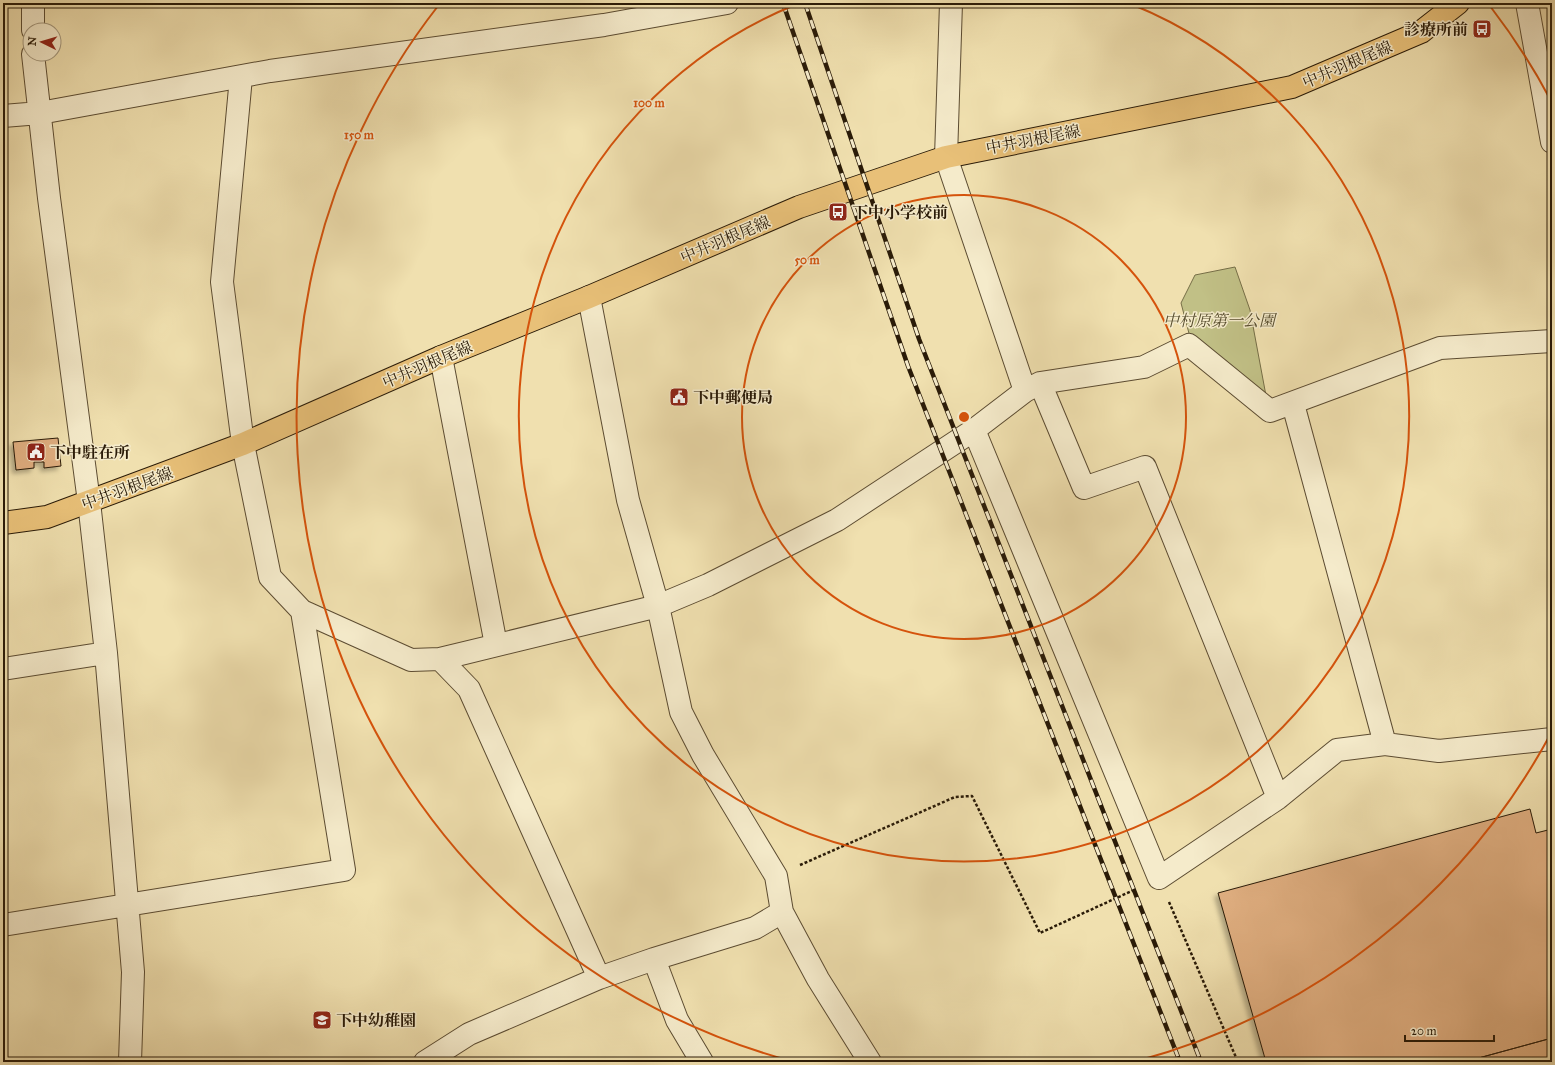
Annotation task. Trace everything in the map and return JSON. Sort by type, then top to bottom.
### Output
[{"type":"main road","name":"中井羽根尾線","points":[[4,523],[47,517],[243,444],[441,358],[589,297],[799,207],[946,157],[1292,87],[1422,32],[1458,3]]},
{"type":"street","points":[[33,3],[33,22]]},
{"type":"street","points":[[3,116],[40,113],[278,70],[604,25],[727,3]]},
{"type":"street","points":[[951,3],[946,157],[1033,387],[1084,488],[1145,467],[1278,798]]},
{"type":"street","points":[[1527,3],[1552,142]]},
{"type":"street","points":[[34,62],[49,198],[89,502],[106,653],[133,972],[130,1062]]},
{"type":"street","points":[[241,77],[222,282],[243,444],[270,577],[302,611],[411,660],[440,658],[658,606],[708,585],[837,520],[974,430],[1033,387],[1144,367],[1189,345],[1270,411],[1293,404],[1440,348],[1552,341]]},
{"type":"street","points":[[589,297],[628,500],[658,606],[681,712],[703,755],[776,876],[782,912],[818,978],[870,1062]]},
{"type":"street","points":[[441,358],[496,645]]},
{"type":"street","points":[[1293,404],[1385,744]]},
{"type":"street","points":[[974,430],[1159,878],[1278,798],[1337,750],[1385,744],[1439,751],[1552,738]]},
{"type":"street","points":[[3,925],[344,870],[302,611]]},
{"type":"street","points":[[3,669],[106,653]]},
{"type":"street","points":[[440,658],[469,690],[599,978]]},
{"type":"street","points":[[425,1062],[469,1034],[599,978],[654,958],[755,928],[782,912]]},
{"type":"street","points":[[654,958],[677,1020],[702,1062]]},
{"type":"path","points":[[776,876],[955,797],[972,796],[1040,933],[1159,878],[1238,1062]]},
{"type":"green space","name":"中村原第一公園","points":[[1235,267],[1250,310],[1267,401],[1191,341],[1181,303],[1195,275]]},
{"type":"building","name":"下中駐在所","points":[[58,438],[61,466],[44,468],[44,462],[34,462],[34,468],[16,470],[13,442]]},
{"type":"building","points":[[1530,809],[1536,833],[1552,829],[1552,1038],[1464,1062],[1266,1062],[1218,893]]},
{"type":"building","points":[[1552,1038],[1552,1062],[1464,1062]]},
{"type":"railway","points":[[783,3],[908,366],[1180,1062]]},
{"type":"railway","points":[[805,3],[919,339],[1201,1062]]},
{"type":"place","name":"診療所前","points":[[1482,29]]},
{"type":"place","name":"下中小学校前","points":[[838,212]]},
{"type":"place","name":"下中郵便局","points":[[679,397]]},
{"type":"place","name":"下中駐在所","points":[[36,452]]},
{"type":"place","name":"下中幼稚園","points":[[322,1020]]}]
